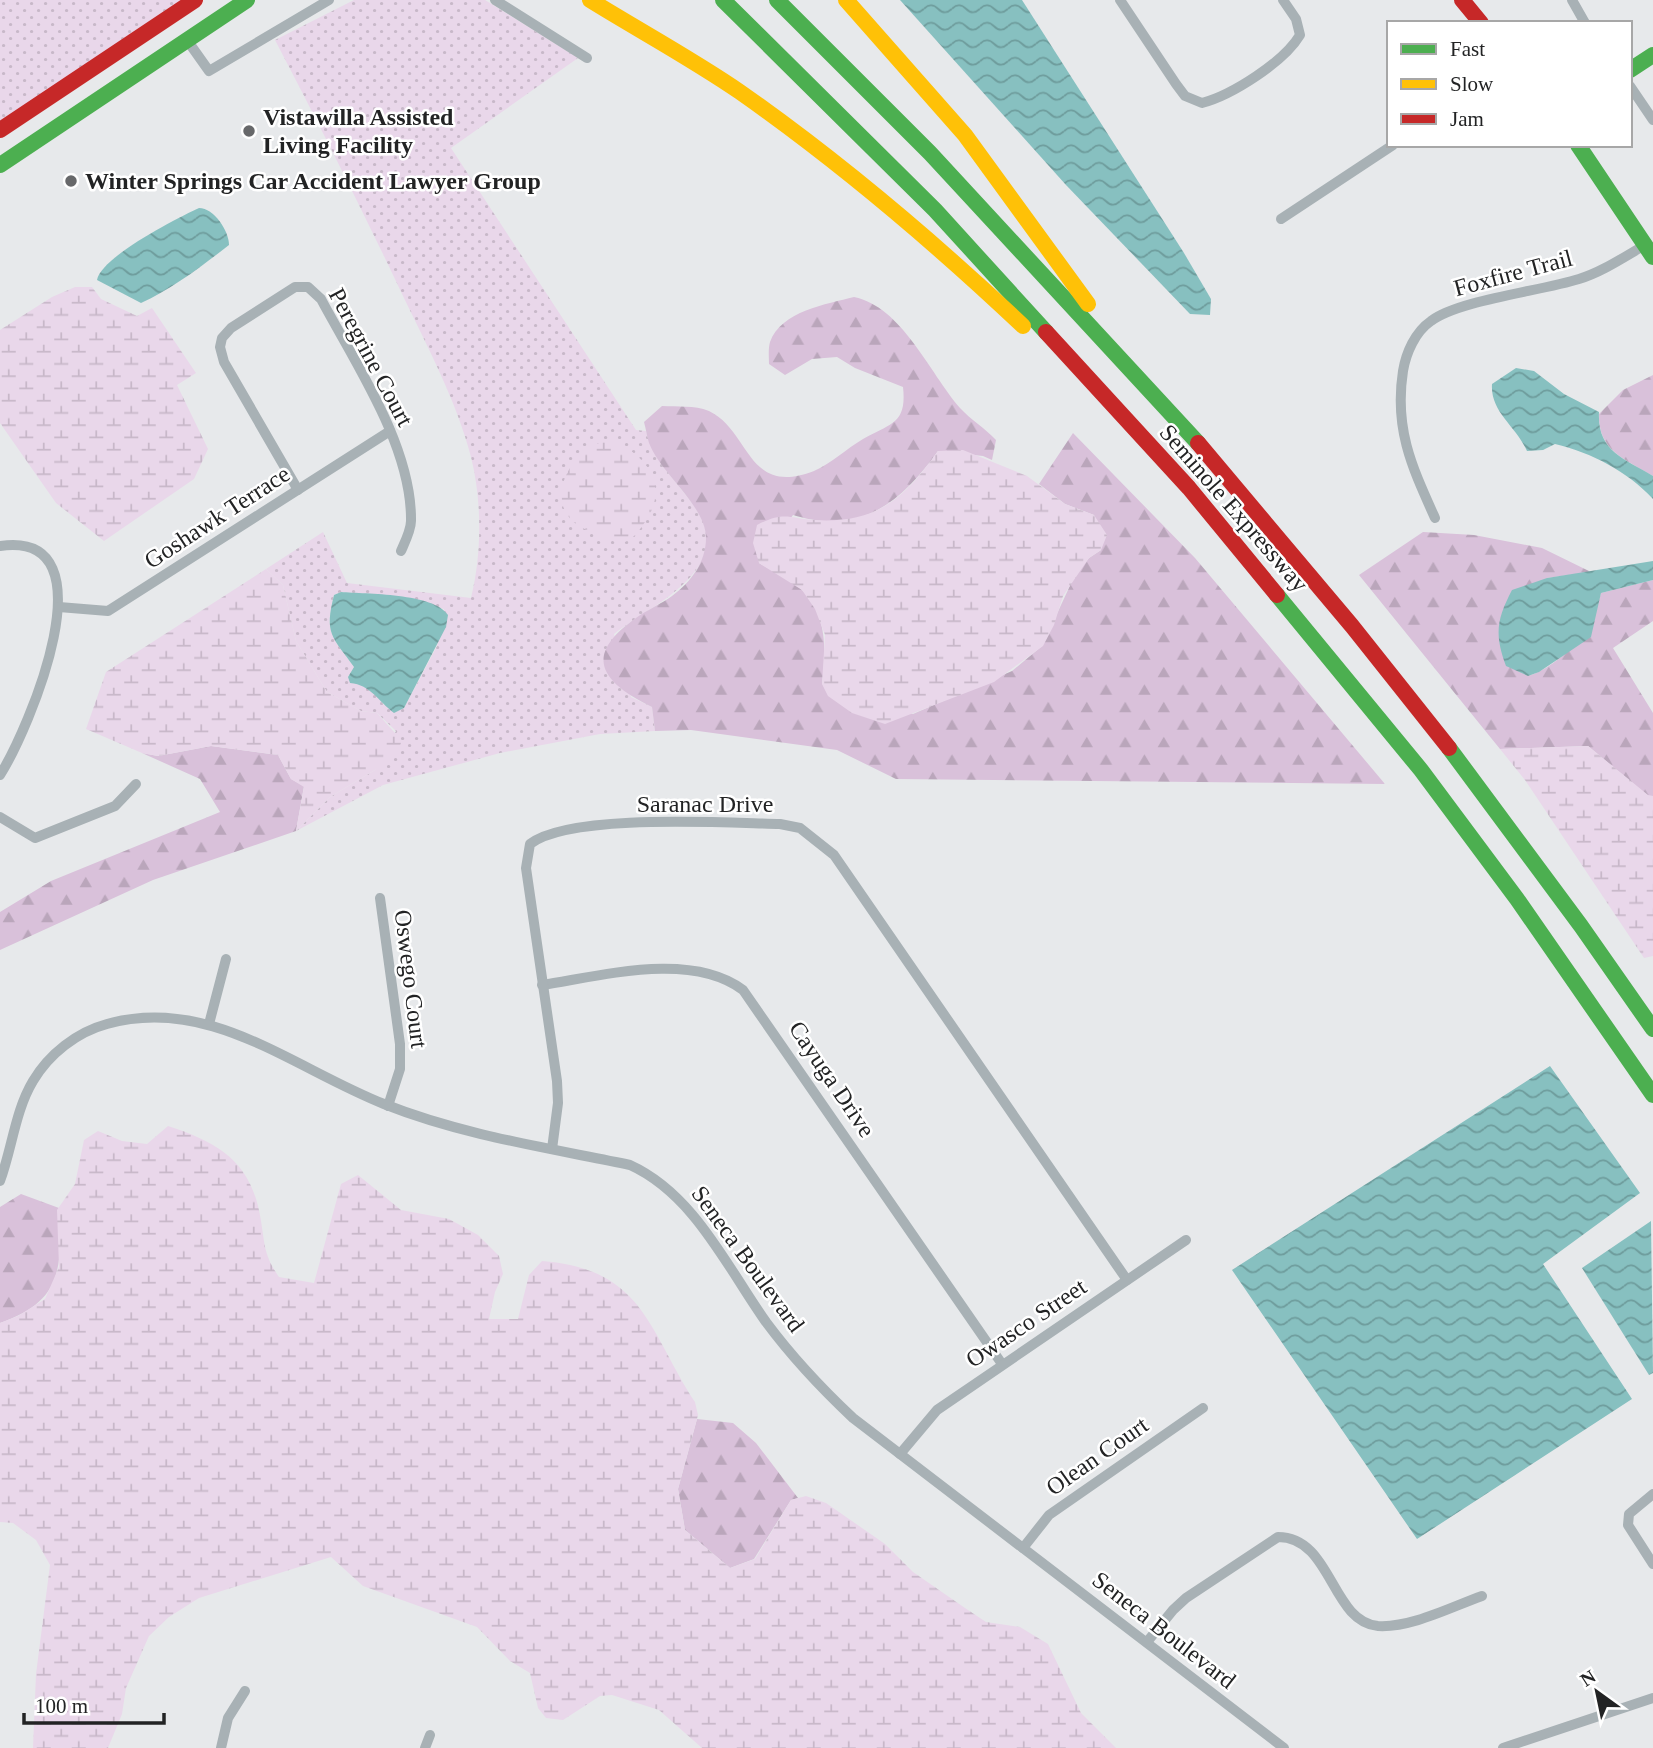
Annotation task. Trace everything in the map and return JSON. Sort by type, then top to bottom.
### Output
[{"type":"main road","points":[[0,130],[195,0]]},
{"type":"main road","points":[[187,40],[194,13],[206,0]]},
{"type":"main road","points":[[0,165],[247,0]]},
{"type":"main road","points":[[591,0],[751,109],[770,116],[867,186],[984,287],[1132,440],[1249,571],[1276,590]]},
{"type":"main road","name":"Seminole Expressway","points":[[723,0],[935,210],[1189,488],[1276,590],[1386,725],[1517,899],[1653,1095]]},
{"type":"main road","name":"Seminole Expressway","points":[[777,0],[845,62],[1139,374],[1434,726],[1653,1029]]},
{"type":"main road","points":[[846,0],[965,135],[1139,374]]},
{"type":"main road","points":[[1462,0],[1479,21]]},
{"type":"main road","points":[[130,78],[166,44],[169,17]]},
{"type":"main road","points":[[1632,69],[1653,55]]},
{"type":"main road","points":[[1579,147],[1649,251]]},
{"type":"street","points":[[187,40],[209,71],[257,46],[329,0]]},
{"type":"street","points":[[495,0],[587,58]]},
{"type":"street","points":[[1120,0],[1185,96],[1202,103],[1242,84],[1292,49],[1300,35],[1296,19],[1283,0]]},
{"type":"street","points":[[1572,0],[1584,21]]},
{"type":"street","points":[[1632,89],[1653,120]]},
{"type":"street","points":[[1281,219],[1390,147]]},
{"type":"street","name":"Foxfire Trail","points":[[1436,518],[1414,471],[1400,427],[1399,396],[1404,364],[1415,338],[1430,321],[1452,310],[1581,279],[1649,251]]},
{"type":"street","name":"Peregrine Court","points":[[298,490],[224,362],[220,347],[222,338],[232,328],[295,287],[308,287],[321,299],[390,431],[406,480],[411,523],[401,551]]},
{"type":"street","name":"Goshawk Terrace","points":[[60,607],[108,611],[390,431]]},
{"type":"street","points":[[0,546],[20,543],[42,554],[55,573],[60,607],[32,715],[0,775]]},
{"type":"street","points":[[0,817],[35,838],[115,806],[136,784]]},
{"type":"street","name":"Saranac Drive","points":[[552,1149],[558,1103],[557,1082],[526,868],[526,855],[530,844],[539,838],[571,830],[643,822],[780,824],[800,828],[834,855],[1127,1280]]},
{"type":"street","name":"Oswego Court","points":[[380,898],[400,1044],[400,1069],[388,1106]]},
{"type":"street","points":[[209,1024],[226,959]]},
{"type":"street","name":"Cayuga Drive","points":[[542,985],[680,969],[717,974],[743,989],[1002,1364]]},
{"type":"street","name":"Seneca Boulevard","points":[[0,1181],[33,1080],[70,1040],[93,1028],[148,1015],[209,1024],[236,1033],[388,1106],[435,1123],[630,1165],[652,1175],[691,1212],[794,1358],[853,1418],[1284,1748]]},
{"type":"street","name":"Owasco Street","points":[[900,1454],[937,1410],[1186,1240]]},
{"type":"street","name":"Olean Court","points":[[1023,1548],[1049,1514],[1203,1408]]},
{"type":"street","points":[[1653,1494],[1629,1514],[1628,1525],[1653,1564]]},
{"type":"street","points":[[1147,1642],[1186,1598],[1278,1538],[1290,1537],[1310,1549],[1355,1614],[1377,1626],[1399,1624],[1482,1596]]},
{"type":"street","points":[[221,1748],[228,1718],[245,1691]]},
{"type":"street","points":[[1503,1748],[1653,1698]]},
{"type":"street","points":[[425,1748],[430,1735]]},
{"type":"green space","points":[[0,0],[181,0],[0,122]]},
{"type":"green space","points":[[354,0],[485,0],[578,58],[451,148],[636,430],[646,431],[659,460],[692,503],[704,526],[706,546],[700,564],[687,581],[670,596],[614,634],[631,697],[652,707],[655,731],[600,734],[500,753],[383,785],[296,831],[330,797],[375,770],[396,731],[377,713],[361,711],[327,692],[296,641],[283,585],[266,569],[323,532],[347,583],[471,598],[479,527],[475,474],[465,436],[449,395],[356,199],[275,40]],"holes":[[[341,592],[399,597],[444,609],[437,646],[404,708],[384,705],[374,692],[348,677],[354,667],[335,641],[330,627],[334,595]]]},
{"type":"green space","points":[[75,287],[92,287],[101,299],[137,316],[152,308],[196,373],[177,385],[208,449],[194,479],[104,541],[56,503],[0,423],[0,330],[52,297]]},
{"type":"green space","points":[[854,297],[871,303],[900,327],[960,408],[996,440],[992,460],[983,456],[938,451],[924,470],[894,500],[859,518],[817,520],[793,515],[759,563],[797,585],[816,610],[821,622],[824,646],[822,684],[913,714],[1012,671],[1042,646],[1074,577],[1089,558],[1101,550],[1094,515],[1065,504],[1039,484],[1073,433],[1195,558],[1385,784],[896,779],[837,750],[691,730],[655,731],[652,707],[634,698],[610,678],[604,656],[609,644],[619,632],[640,615],[672,596],[691,578],[703,555],[706,538],[699,514],[655,455],[644,422],[662,406],[703,409],[723,420],[762,469],[775,475],[792,477],[827,464],[895,421],[902,408],[903,387],[855,368],[837,357],[812,359],[785,375],[769,364],[769,345],[776,331],[794,316],[818,306]]},
{"type":"green space","points":[[1653,375],[1653,476],[1623,459],[1608,445],[1600,427],[1599,414],[1623,390]]},
{"type":"green space","points":[[610,440],[634,453],[650,472],[655,483],[652,508],[645,522],[633,537],[623,542],[610,540],[579,526],[568,515],[562,503],[562,489],[574,463],[596,444]]},
{"type":"green space","points":[[963,450],[1027,476],[1065,504],[1094,515],[1107,535],[1101,550],[1089,558],[1063,596],[1054,625],[1043,646],[994,682],[885,724],[852,713],[828,696],[822,684],[825,635],[815,609],[802,590],[759,563],[753,543],[757,525],[780,517],[836,520],[872,513],[913,483],[938,451]]},
{"type":"green space","points":[[1423,532],[1474,535],[1542,548],[1591,572],[1547,578],[1528,676],[1553,663],[1574,643],[1591,619],[1601,593],[1653,580],[1653,621],[1613,648],[1653,713],[1653,796],[1648,796],[1588,746],[1500,749],[1359,575]]},
{"type":"green space","points":[[266,569],[283,585],[296,641],[327,692],[361,711],[377,713],[403,742],[375,770],[330,797],[296,831],[304,787],[291,779],[278,755],[211,746],[158,756],[142,753],[86,729],[106,672]]},
{"type":"green space","points":[[211,746],[278,755],[291,779],[304,786],[296,831],[153,880],[0,950],[0,912],[51,881],[220,812],[200,779],[142,753],[158,756]]},
{"type":"green space","points":[[1588,746],[1648,795],[1653,796],[1653,956],[1644,958],[1525,780],[1500,749]]},
{"type":"green space","points":[[168,1126],[218,1148],[241,1169],[257,1201],[266,1250],[279,1277],[314,1283],[341,1184],[358,1175],[401,1210],[449,1219],[478,1235],[499,1256],[503,1274],[495,1292],[489,1319],[518,1319],[529,1275],[542,1261],[576,1266],[602,1276],[623,1290],[639,1308],[695,1402],[698,1415],[678,1489],[685,1530],[730,1568],[755,1559],[791,1500],[806,1496],[826,1503],[885,1544],[913,1572],[986,1622],[1020,1627],[1048,1644],[1081,1713],[1116,1748],[702,1748],[659,1710],[612,1695],[600,1696],[563,1720],[546,1718],[538,1708],[530,1673],[510,1661],[477,1627],[363,1586],[331,1557],[199,1598],[169,1617],[149,1636],[126,1688],[122,1714],[108,1748],[33,1748],[36,1674],[50,1565],[36,1540],[13,1523],[0,1522],[0,1323],[18,1316],[45,1299],[59,1267],[57,1210],[75,1184],[84,1140],[98,1131],[122,1141],[147,1144]]},
{"type":"green space","points":[[21,1194],[59,1208],[58,1268],[48,1292],[40,1301],[0,1323],[0,1207]]},
{"type":"green space","points":[[697,1419],[733,1423],[756,1443],[798,1498],[791,1500],[754,1559],[730,1568],[685,1530],[678,1489]]},
{"type":"water","points":[[900,0],[1022,0],[1184,253],[1211,299],[1210,315],[1190,314],[1066,185]]},
{"type":"water","points":[[199,208],[210,212],[220,221],[229,245],[197,269],[141,303],[97,280],[112,260],[125,250]]},
{"type":"water","points":[[1516,368],[1534,371],[1564,394],[1599,412],[1602,436],[1607,445],[1622,458],[1653,476],[1653,499],[1632,480],[1608,464],[1582,452],[1555,444],[1543,450],[1527,451],[1499,411],[1492,394],[1492,384]]},
{"type":"water","points":[[1653,561],[1653,580],[1601,593],[1591,637],[1539,672],[1528,676],[1506,666],[1500,645],[1499,627],[1512,590],[1547,578]]},
{"type":"water","points":[[341,592],[382,594],[429,602],[448,615],[446,627],[404,708],[394,713],[369,690],[350,683],[348,677],[354,667],[335,641],[330,627],[334,595]]},
{"type":"water","points":[[1550,1066],[1640,1193],[1543,1264],[1632,1399],[1417,1539],[1232,1270]]},
{"type":"water","points":[[1651,1221],[1653,1373],[1649,1375],[1582,1268]]},
{"type":"traffic: fast","points":[[0,165],[247,0]]},
{"type":"traffic: fast","points":[[723,0],[935,210],[1046,332]]},
{"type":"traffic: fast","points":[[777,0],[930,153],[1198,443]]},
{"type":"traffic: fast","points":[[1632,69],[1653,55]]},
{"type":"traffic: fast","points":[[1579,147],[1653,257]]},
{"type":"traffic: fast","points":[[1277,595],[1421,770],[1517,899],[1653,1095]]},
{"type":"traffic: fast","points":[[1449,748],[1581,926],[1653,1029]]},
{"type":"traffic: slow","points":[[590,0],[722,80],[778,119],[921,234],[1023,326]]},
{"type":"traffic: slow","points":[[846,0],[965,135],[1088,304]]},
{"type":"traffic: jam","points":[[0,130],[195,0]]},
{"type":"traffic: jam","points":[[1462,0],[1479,21]]},
{"type":"traffic: jam","points":[[1046,332],[1189,488],[1277,595]]},
{"type":"traffic: jam","points":[[1198,443],[1352,626],[1449,748]]},
{"type":"place","name":"Vistawilla Assisted Living Facility","points":[[249,131]]},
{"type":"place","name":"Winter Springs Car Accident Lawyer Group","points":[[71,181]]}]
